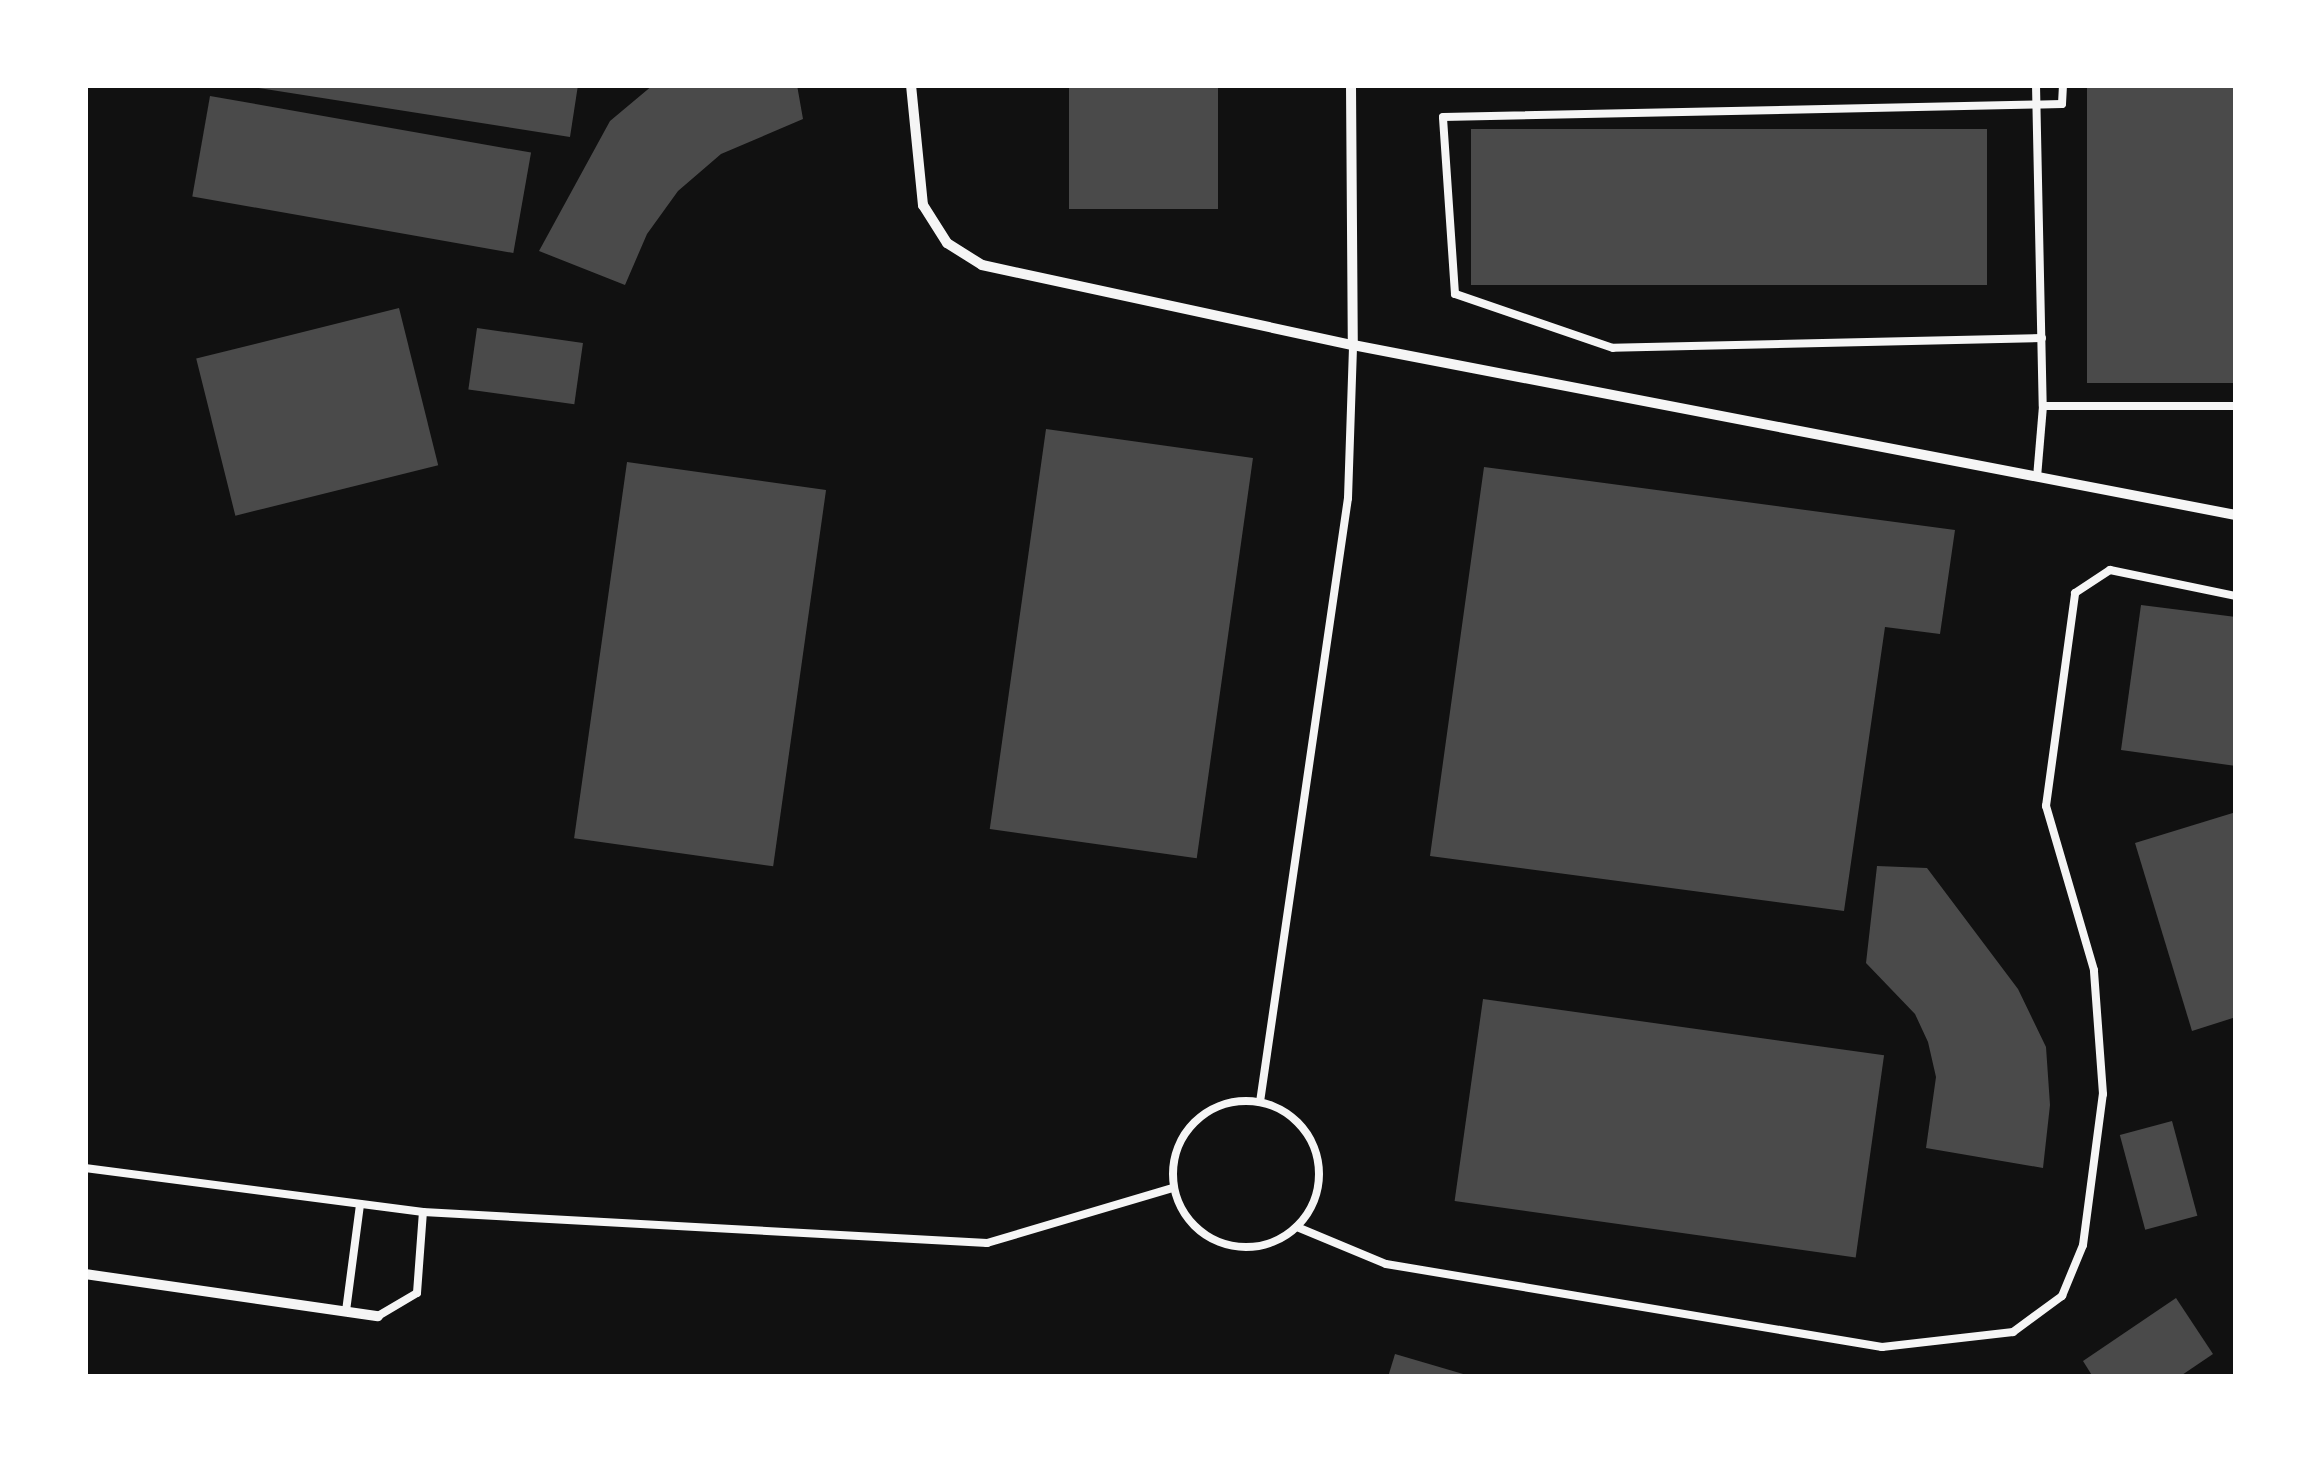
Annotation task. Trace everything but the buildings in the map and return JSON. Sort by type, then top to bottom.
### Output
[{"type":"street","points":[[911,85],[922,205],[948,243],[982,265],[1353,344],[2236,515]]},
{"type":"street","points":[[1351,85],[1353,344]]},
{"type":"street","points":[[85,1274],[378,1316]]},
{"type":"lane","points":[[2036,85],[2043,406],[2037,476]]},
{"type":"lane","points":[[2042,338],[1613,348],[1454,294],[1442,118],[2062,104],[2063,85]]},
{"type":"lane","points":[[1260,1102],[1348,498],[1353,344]]},
{"type":"lane","points":[[2043,406],[2236,406]]},
{"type":"lane","points":[[1297,1227],[1386,1264],[1882,1347],[2012,1332],[2062,1296],[2083,1245],[2104,1094],[2094,970],[2046,806],[2075,594],[2110,570],[2236,596]]},
{"type":"lane","points":[[1260,1102],[1300,1123],[1316,1153],[1318,1186],[1297,1227],[1257,1246],[1212,1240],[1180,1209],[1173,1188],[1176,1153],[1194,1122],[1213,1108],[1260,1102]]},
{"type":"lane","points":[[85,1168],[423,1212],[987,1243],[1173,1188]]},
{"type":"lane","points":[[346,1311],[360,1204]]},
{"type":"lane","points":[[378,1316],[417,1293],[423,1212]]}]
